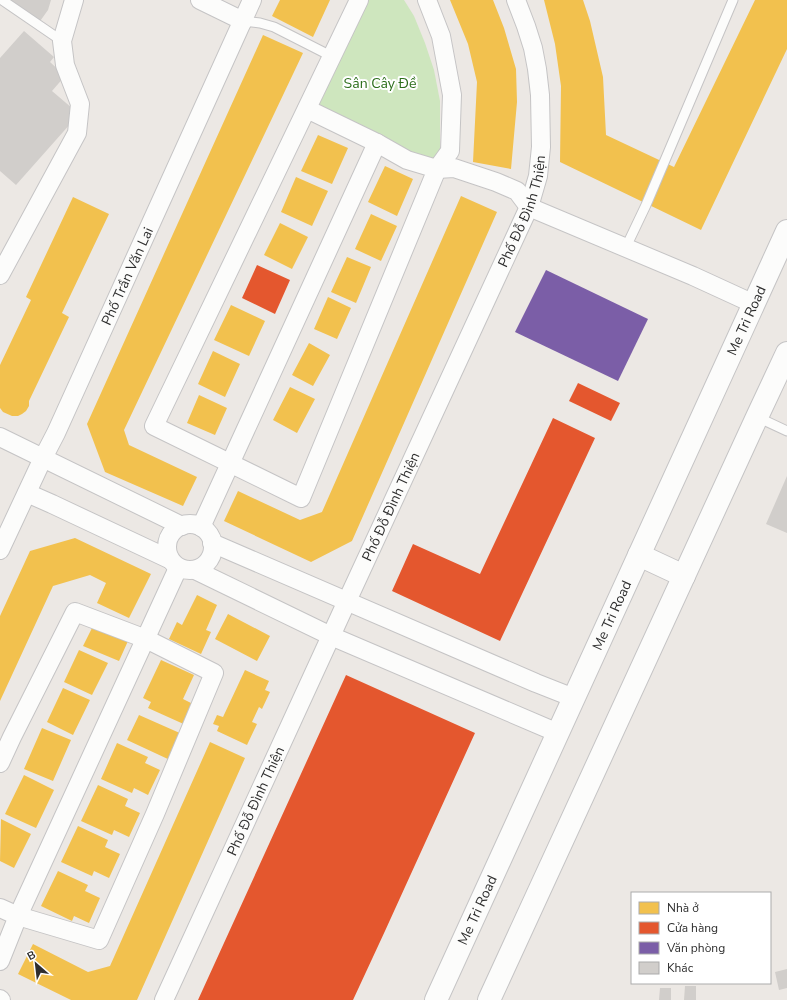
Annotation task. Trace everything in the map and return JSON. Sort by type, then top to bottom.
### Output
[{"type":"main road","name":"Me Tri Road","points":[[436,1000],[787,231]]},
{"type":"main road","points":[[489,1000],[787,353]]},
{"type":"main road","points":[[640,554],[684,576]]},
{"type":"street","points":[[0,275],[77,133],[80,104],[66,65],[62,41],[74,0]]},
{"type":"street","points":[[200,0],[243,21]]},
{"type":"street","name":"Phố Trần Văn Lai","points":[[0,550],[56,433],[252,0]]},
{"type":"street","points":[[359,0],[154,426],[301,498],[437,169],[450,151],[452,95],[441,36],[427,0]]},
{"type":"street","name":"Phố Đỗ Đình Thiện","points":[[164,1000],[529,207],[538,176],[541,147],[540,95],[538,69],[533,48],[516,0]]},
{"type":"street","points":[[307,109],[377,143],[407,160],[437,169],[454,168],[496,182],[517,191],[529,207],[626,247],[754,304]]},
{"type":"street","points":[[201,527],[377,143]]},
{"type":"street","points":[[0,437],[182,526]]},
{"type":"street","points":[[27,493],[331,636],[558,733]]},
{"type":"street","points":[[186,524],[194,524],[201,527],[207,532],[212,543],[212,554],[208,562],[202,567],[181,565],[166,552],[169,537],[173,531],[186,524]]},
{"type":"street","points":[[212,543],[574,698]]},
{"type":"street","points":[[0,961],[18,916],[181,565]]},
{"type":"street","points":[[0,763],[6,734],[75,612],[146,640],[214,673],[155,814],[99,940],[18,916],[0,908]]},
{"type":"lane","points":[[2,0],[62,41]]},
{"type":"lane","points":[[626,247],[646,205],[733,0]]},
{"type":"lane","points":[[243,21],[260,23],[274,27],[331,56]]},
{"type":"lane","points":[[757,417],[787,431]]},
{"type":"green space","name":"Sân Cây Đề","points":[[359,0],[404,0],[414,16],[434,70],[440,101],[440,149],[437,169],[307,109]]},
{"type":"building: Nhà ở","points":[[280,0],[330,0],[313,37],[272,16]]},
{"type":"building: Nhà ở","points":[[450,0],[493,0],[504,28],[516,69],[517,102],[511,169],[473,162],[477,82],[468,44]]},
{"type":"building: Nhà ở","points":[[544,0],[583,0],[590,21],[603,77],[606,135],[674,167],[755,0],[787,0],[787,49],[701,230],[560,162],[561,86],[555,44]]},
{"type":"building: Nhà ở","points":[[263,35],[303,53],[124,430],[129,445],[197,477],[183,506],[105,472],[87,424]]},
{"type":"building: Nhà ở","points":[[318,135],[348,148],[332,184],[301,171]]},
{"type":"building: Nhà ở","points":[[385,166],[413,179],[397,216],[368,202]]},
{"type":"building: Nhà ở","points":[[296,177],[328,191],[312,226],[281,212]]},
{"type":"building: Nhà ở","points":[[461,196],[497,212],[352,541],[311,562],[224,521],[238,491],[300,520],[322,512]]},
{"type":"building: Nhà ở","points":[[73,197],[109,214],[62,313],[69,317],[29,401],[29,406],[22,414],[12,416],[3,412],[0,408],[0,365],[31,300],[26,297]]},
{"type":"building: Nhà ở","points":[[371,214],[397,226],[381,261],[355,249]]},
{"type":"building: Nhà ở","points":[[280,223],[308,237],[292,269],[264,255]]},
{"type":"building: Nhà ở","points":[[347,257],[371,267],[356,303],[331,292]]},
{"type":"building: Nhà ở","points":[[328,297],[351,308],[337,339],[314,329]]},
{"type":"building: Nhà ở","points":[[231,305],[265,321],[249,356],[214,340]]},
{"type":"building: Nhà ở","points":[[309,343],[330,355],[313,386],[292,375]]},
{"type":"building: Nhà ở","points":[[213,351],[240,364],[225,397],[198,384]]},
{"type":"building: Nhà ở","points":[[290,387],[315,399],[297,433],[273,420]]},
{"type":"building: Nhà ở","points":[[199,395],[227,408],[215,435],[187,423]]},
{"type":"building: Nhà ở","points":[[75,538],[151,574],[129,618],[97,603],[106,583],[90,575],[53,586],[0,701],[0,616],[30,551]]},
{"type":"building: Nhà ở","points":[[197,595],[217,605],[206,630],[211,632],[201,654],[169,639],[177,622],[182,625]]},
{"type":"building: Nhà ở","points":[[228,614],[270,636],[257,661],[215,639]]},
{"type":"building: Nhà ở","points":[[93,626],[128,641],[119,661],[83,646]]},
{"type":"building: Nhà ở","points":[[79,650],[108,663],[92,695],[64,682]]},
{"type":"building: Nhà ở","points":[[161,660],[194,675],[183,699],[197,706],[188,726],[148,708],[151,702],[143,698]]},
{"type":"building: Nhà ở","points":[[245,670],[269,681],[265,690],[270,692],[262,709],[259,707],[252,722],[257,724],[247,745],[217,731],[219,726],[213,724],[217,715],[223,717]]},
{"type":"building: Nhà ở","points":[[63,688],[90,700],[73,735],[47,722]]},
{"type":"building: Nhà ở","points":[[139,715],[182,734],[170,760],[127,740]]},
{"type":"building: Nhà ở","points":[[42,728],[71,740],[53,781],[24,769]]},
{"type":"building: Nhà ở","points":[[210,742],[245,758],[137,1000],[71,1000],[18,974],[33,944],[88,972],[110,966]]},
{"type":"building: Nhà ở","points":[[117,743],[148,757],[145,763],[160,770],[148,795],[134,788],[132,793],[101,779]]},
{"type":"building: Nhà ở","points":[[24,775],[54,790],[36,828],[5,814]]},
{"type":"building: Nhà ở","points":[[98,785],[128,799],[125,806],[140,813],[129,837],[114,830],[112,835],[81,821]]},
{"type":"building: Nhà ở","points":[[1,819],[31,834],[14,868],[0,861]]},
{"type":"building: Nhà ở","points":[[78,826],[108,840],[105,847],[120,854],[109,878],[94,871],[92,876],[61,862]]},
{"type":"building: Nhà ở","points":[[58,871],[88,885],[85,891],[100,898],[89,923],[74,916],[72,921],[41,906]]},
{"type":"building: Cửa hàng","points":[[257,265],[290,280],[275,314],[242,298]]},
{"type":"building: Cửa hàng","points":[[578,383],[620,403],[611,421],[569,401]]},
{"type":"building: Cửa hàng","points":[[553,418],[595,438],[500,641],[392,591],[413,544],[480,574]]},
{"type":"building: Cửa hàng","points":[[346,675],[475,733],[385,931],[353,1000],[198,1000]]},
{"type":"building: Văn phòng","points":[[546,270],[648,319],[618,381],[515,332]]},
{"type":"building: Khác","points":[[9,0],[51,0],[48,10],[38,24]]},
{"type":"building: Khác","points":[[24,31],[54,57],[50,62],[65,76],[52,91],[79,114],[16,185],[0,171],[0,58]]},
{"type":"building: Khác","points":[[787,476],[787,533],[766,524]]},
{"type":"building: Khác","points":[[787,969],[787,988],[779,990],[775,972]]},
{"type":"building: Khác","points":[[685,986],[696,986],[696,1000],[684,1000]]},
{"type":"building: Khác","points":[[660,988],[671,988],[671,1000],[659,1000]]}]
